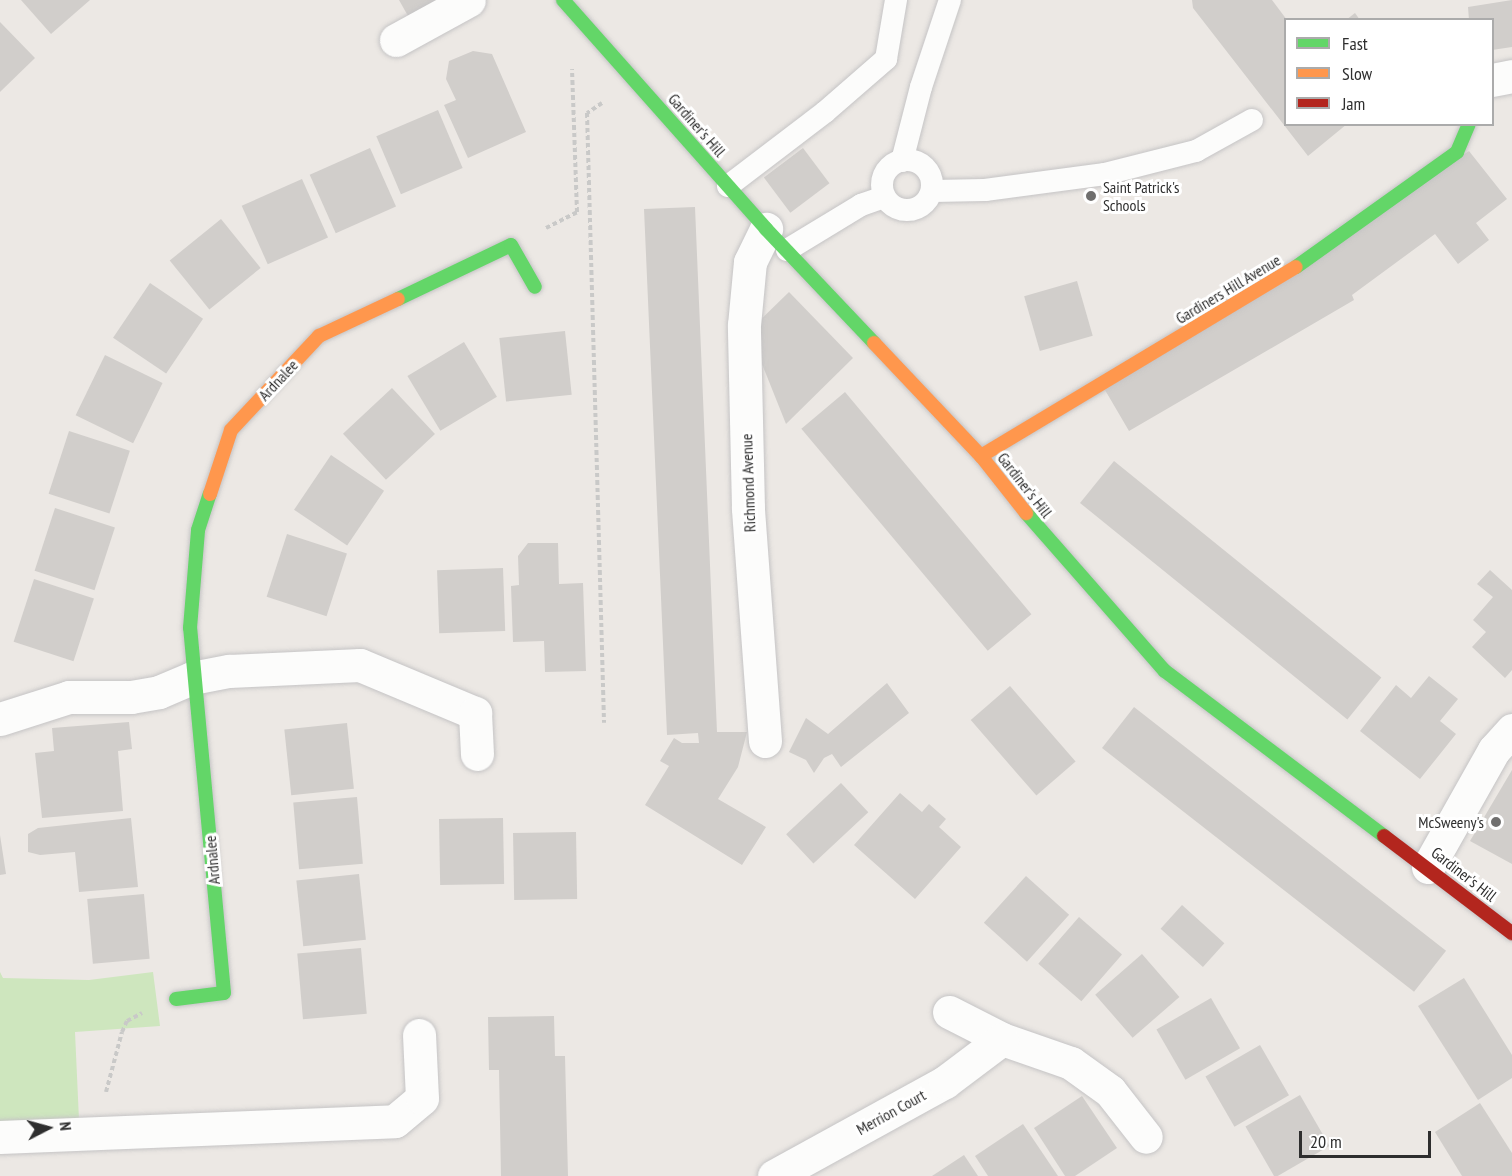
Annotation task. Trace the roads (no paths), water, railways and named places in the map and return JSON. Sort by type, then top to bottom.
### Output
[{"type":"street","points":[[396,40],[469,0]]},
{"type":"street","name":"Gardiner's Hill","points":[[563,0],[777,240],[981,456],[1053,546],[1165,670],[1428,867],[1511,935]]},
{"type":"street","points":[[1494,80],[1512,76]]},
{"type":"street","name":"Gardiners Hill Avenue","points":[[981,456],[1298,266],[1457,152],[1468,126]]},
{"type":"street","name":"Richmond Avenue","points":[[765,741],[748,508],[744,326],[750,262],[777,240]]},
{"type":"street","name":"Ardnalee","points":[[176,999],[224,993],[201,727],[192,678],[190,628],[198,530],[231,430],[319,336],[512,245],[535,287]]},
{"type":"street","points":[[0,718],[69,698],[131,697],[159,692],[192,678],[229,671],[360,665],[475,712],[477,754]]},
{"type":"street","points":[[1428,867],[1494,750],[1512,730]]},
{"type":"street","points":[[949,1012],[1002,1039],[1071,1063],[1110,1091],[1146,1137]]},
{"type":"street","points":[[0,1137],[395,1121],[422,1098],[418,1035]]},
{"type":"street","name":"Merrion Court","points":[[774,1176],[945,1082],[1002,1039]]},
{"type":"lane","points":[[728,186],[825,112],[886,59],[896,0]]},
{"type":"lane","points":[[903,161],[921,87],[950,0]]},
{"type":"lane","points":[[933,191],[985,190],[1105,174],[1196,151],[1252,120]]},
{"type":"lane","points":[[913,159],[924,165],[930,174],[933,191],[927,201],[904,212],[884,197],[881,188],[887,168],[903,161],[913,159]]},
{"type":"lane","points":[[777,240],[884,197]]},
{"type":"place","name":"Saint Patrick's Schools","points":[[1091,196]]},
{"type":"place","name":"McSweeny's","points":[[1496,822]]}]
